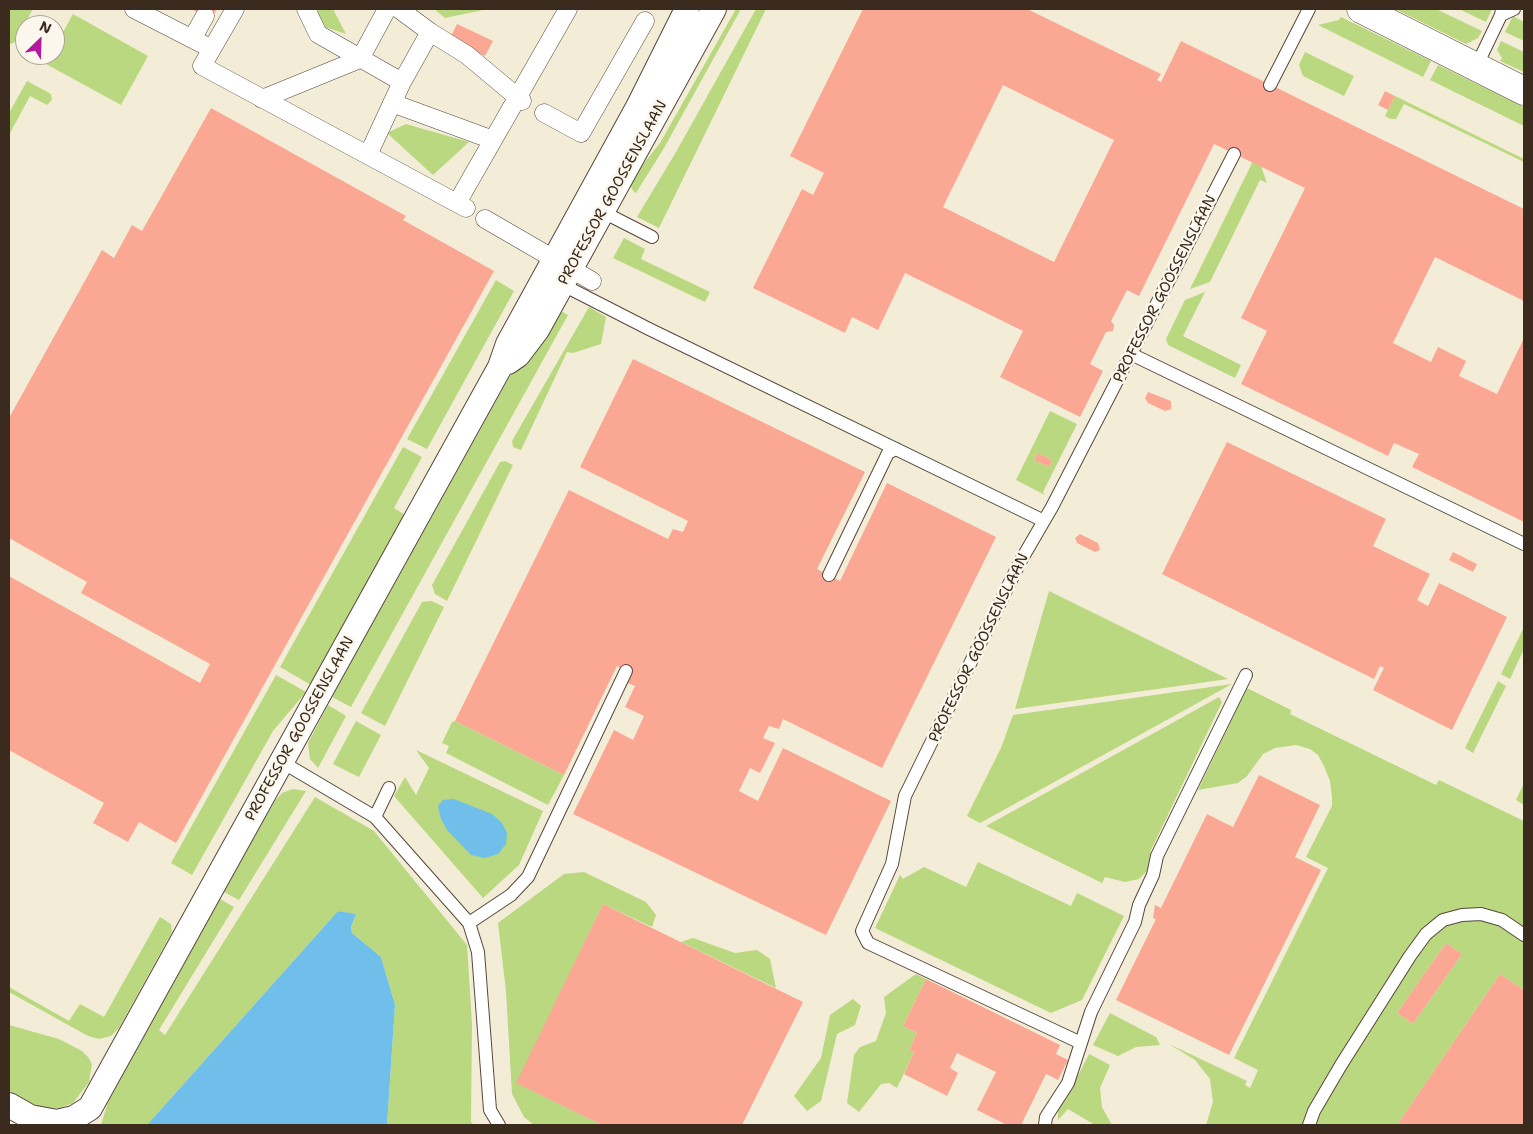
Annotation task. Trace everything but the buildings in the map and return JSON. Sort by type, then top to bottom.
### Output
[{"type":"street","points":[[134,9],[212,49]]},
{"type":"street","points":[[235,9],[202,66],[462,205],[493,140],[520,99],[568,9]]},
{"type":"street","points":[[306,9],[318,34],[402,82]]},
{"type":"street","points":[[262,99],[360,59],[387,9]]},
{"type":"street","points":[[399,9],[430,32],[467,55],[520,99]]},
{"type":"street","name":"PROFESSOR GOOSSENSLAAN","points":[[594,207],[638,107],[687,9]]},
{"type":"street","name":"PROFESSOR GOOSSENSLAAN","points":[[9,1105],[30,1117],[44,1122],[57,1122],[74,1118],[90,1108],[500,367],[518,355],[537,330],[558,272],[594,207],[714,9]]},
{"type":"street","points":[[1361,9],[1524,91]]},
{"type":"street","points":[[192,39],[204,16]]},
{"type":"street","points":[[544,113],[581,133],[645,21]]},
{"type":"street","points":[[368,155],[402,82],[430,32]]},
{"type":"street","points":[[392,103],[493,140]]},
{"type":"street","points":[[485,219],[558,272],[592,281]]},
{"type":"lane","points":[[1270,85],[1309,9]]},
{"type":"lane","points":[[1476,67],[1501,12],[1514,9]]},
{"type":"lane","name":"PROFESSOR GOOSSENSLAAN","points":[[1081,1043],[868,943],[862,931],[892,864],[906,796],[1020,562],[1044,521],[1234,154]]},
{"type":"lane","points":[[594,207],[652,237]]},
{"type":"lane","points":[[558,272],[896,449],[1044,521]]},
{"type":"lane","points":[[1131,354],[1524,544]]},
{"type":"lane","points":[[830,576],[888,453],[896,449]]},
{"type":"lane","points":[[469,923],[511,895],[528,877],[626,671]]},
{"type":"lane","points":[[1046,1125],[1046,1117],[1068,1083],[1091,1012],[1135,922],[1139,905],[1154,875],[1157,856],[1246,675]]},
{"type":"lane","points":[[282,762],[375,816],[469,923],[478,952],[490,1110],[499,1125]]},
{"type":"lane","points":[[375,816],[389,788]]},
{"type":"lane","points":[[1309,1125],[1314,1111],[1340,1065],[1426,934],[1443,920],[1462,915],[1481,914],[1502,920],[1524,935]]},
{"type":"green space","points":[[9,9],[33,9],[30,15],[15,15],[15,42],[9,43]]},
{"type":"green space","points":[[317,9],[333,9],[346,34],[322,26]]},
{"type":"green space","points":[[434,9],[488,9],[445,18]]},
{"type":"green space","points":[[736,9],[741,9],[664,148],[636,193],[634,192],[630,185],[640,168],[660,143]]},
{"type":"green space","points":[[756,9],[766,9],[659,228],[637,217],[676,152]]},
{"type":"green space","points":[[1395,9],[1436,9],[1482,31],[1478,38],[1466,44]]},
{"type":"green space","points":[[1459,9],[1492,9],[1486,22]]},
{"type":"green space","points":[[73,14],[148,56],[121,105],[48,65],[65,65],[65,29]]},
{"type":"green space","points":[[1513,16],[1524,22],[1524,41],[1505,32]]},
{"type":"green space","points":[[1341,17],[1431,61],[1423,77],[1318,25],[1339,20]]},
{"type":"green space","points":[[1501,41],[1524,52],[1524,72],[1500,61],[1502,58],[1497,50]]},
{"type":"green space","points":[[1305,52],[1354,76],[1344,96],[1303,76],[1299,65]]},
{"type":"green space","points":[[1438,65],[1524,107],[1524,126],[1430,80]]},
{"type":"green space","points":[[27,81],[51,94],[52,100],[47,105],[30,96],[9,135],[9,113]]},
{"type":"green space","points":[[1395,96],[1524,159],[1524,162],[1404,104],[1396,119],[1385,116]]},
{"type":"green space","points":[[406,124],[469,142],[433,175],[387,133]]},
{"type":"green space","points":[[1253,161],[1260,163],[1267,183],[1260,180],[1210,282],[1190,289]]},
{"type":"green space","points":[[624,238],[645,249],[641,259],[710,292],[705,302],[613,258]]},
{"type":"green space","points":[[496,280],[514,291],[427,449],[407,439]]},
{"type":"green space","points":[[1205,292],[1183,336],[1241,365],[1235,378],[1168,345],[1166,339],[1185,300]]},
{"type":"green space","points":[[589,307],[606,317],[601,344],[573,353],[567,352],[521,450],[513,447],[512,441]]},
{"type":"green space","points":[[557,309],[568,315],[351,707],[332,697],[509,378]]},
{"type":"green space","points":[[1050,411],[1077,424],[1043,492],[1045,495],[1016,480]],"holes":[[[1038,453],[1052,460],[1049,467],[1034,460]]]},
{"type":"green space","points":[[403,447],[422,457],[394,508],[405,515],[311,685],[280,667]]},
{"type":"green space","points":[[505,461],[513,465],[447,601],[435,594],[432,585],[500,462]]},
{"type":"green space","points":[[1049,591],[1228,679],[1015,709]]},
{"type":"green space","points":[[432,601],[444,607],[385,726],[361,713],[422,602]]},
{"type":"green space","points":[[1524,627],[1524,649],[1510,679],[1501,674]]},
{"type":"green space","points":[[276,675],[306,692],[273,731],[192,875],[171,863]]},
{"type":"green space","points":[[1498,681],[1506,686],[1473,753],[1465,748]]},
{"type":"green space","points":[[1232,684],[980,823],[967,816],[1001,748],[1013,715]]},
{"type":"green space","points":[[1247,688],[1291,710],[1290,714],[1436,785],[1439,780],[1524,821],[1524,990],[1500,974],[1397,1125],[1206,1125],[1213,1102],[1210,1079],[1195,1060],[1169,1044],[1247,1081],[1245,1085],[1250,1088],[1258,1070],[1234,1058],[1328,868],[1306,857],[1332,806],[1332,797],[1330,781],[1318,755],[1310,749],[1296,745],[1275,748],[1263,754],[1247,776],[1238,783],[1198,790]],"holes":[[[1446,943],[1462,954],[1413,1024],[1397,1013]]]},
{"type":"green space","points":[[1219,697],[1222,702],[1151,850],[1147,871],[1139,879],[1125,882],[1105,877],[1102,883],[986,826]]},
{"type":"green space","points":[[328,705],[346,716],[318,768],[310,759],[308,743]]},
{"type":"green space","points":[[356,721],[381,735],[359,777],[333,764]]},
{"type":"green space","points":[[455,721],[564,775],[548,805],[446,753],[449,746],[442,743],[452,722]]},
{"type":"green space","points":[[416,750],[543,811],[519,865],[483,898],[394,796],[405,777],[416,795],[429,768]]},
{"type":"green space","points":[[1524,783],[1524,805],[1516,800]]},
{"type":"green space","points":[[293,789],[306,791],[239,900],[224,892],[274,802],[282,793]]},
{"type":"green space","points":[[315,797],[374,831],[467,945],[472,1024],[471,1122],[474,1125],[387,1125],[395,1005],[381,957],[352,933],[351,927],[356,914],[338,911],[147,1125],[101,1125],[108,1102],[220,899],[234,907],[159,1030],[165,1035]]},
{"type":"green space","points":[[978,862],[1071,906],[1077,893],[1124,916],[1082,1000],[1051,1013],[875,928],[900,875],[903,879],[924,867],[966,887]]},
{"type":"green space","points":[[584,872],[646,902],[656,915],[652,927],[603,904],[517,1083],[602,1125],[534,1125],[524,1117],[512,1094],[506,991],[498,923],[564,874]]},
{"type":"green space","points":[[160,917],[171,924],[172,932],[119,1028],[111,1036],[99,1039],[88,1036],[9,992],[9,987],[69,1021],[80,1004],[104,1017]]},
{"type":"green space","points":[[693,938],[735,953],[757,950],[770,959],[776,988],[681,942]]},
{"type":"green space","points":[[916,974],[926,979],[903,1026],[917,1033],[909,1050],[914,1052],[897,1088],[889,1083],[881,1084],[859,1112],[847,1103],[854,1055],[860,1047],[876,1041],[886,1013],[884,997]]},
{"type":"green space","points":[[853,999],[861,1006],[855,1025],[837,1034],[821,1101],[807,1111],[794,1096],[821,1058],[830,1015]]},
{"type":"green space","points":[[1110,1013],[1156,1037],[1160,1045],[1136,1047],[1118,1056],[1093,1045]]},
{"type":"green space","points":[[9,1025],[59,1039],[82,1051],[88,1057],[92,1064],[89,1082],[73,1103],[60,1108],[46,1109],[9,1091]]},
{"type":"green space","points":[[1089,1054],[1110,1065],[1100,1088],[1102,1107],[1112,1125],[1095,1125],[1068,1109],[1058,1120],[1058,1108],[1068,1095]]},
{"type":"water","points":[[454,799],[492,814],[502,823],[507,833],[506,844],[498,854],[485,858],[471,855],[447,830],[441,819],[438,806],[443,800]]},
{"type":"water","points":[[338,911],[356,914],[351,927],[352,933],[381,957],[395,1005],[387,1125],[147,1125]]}]
